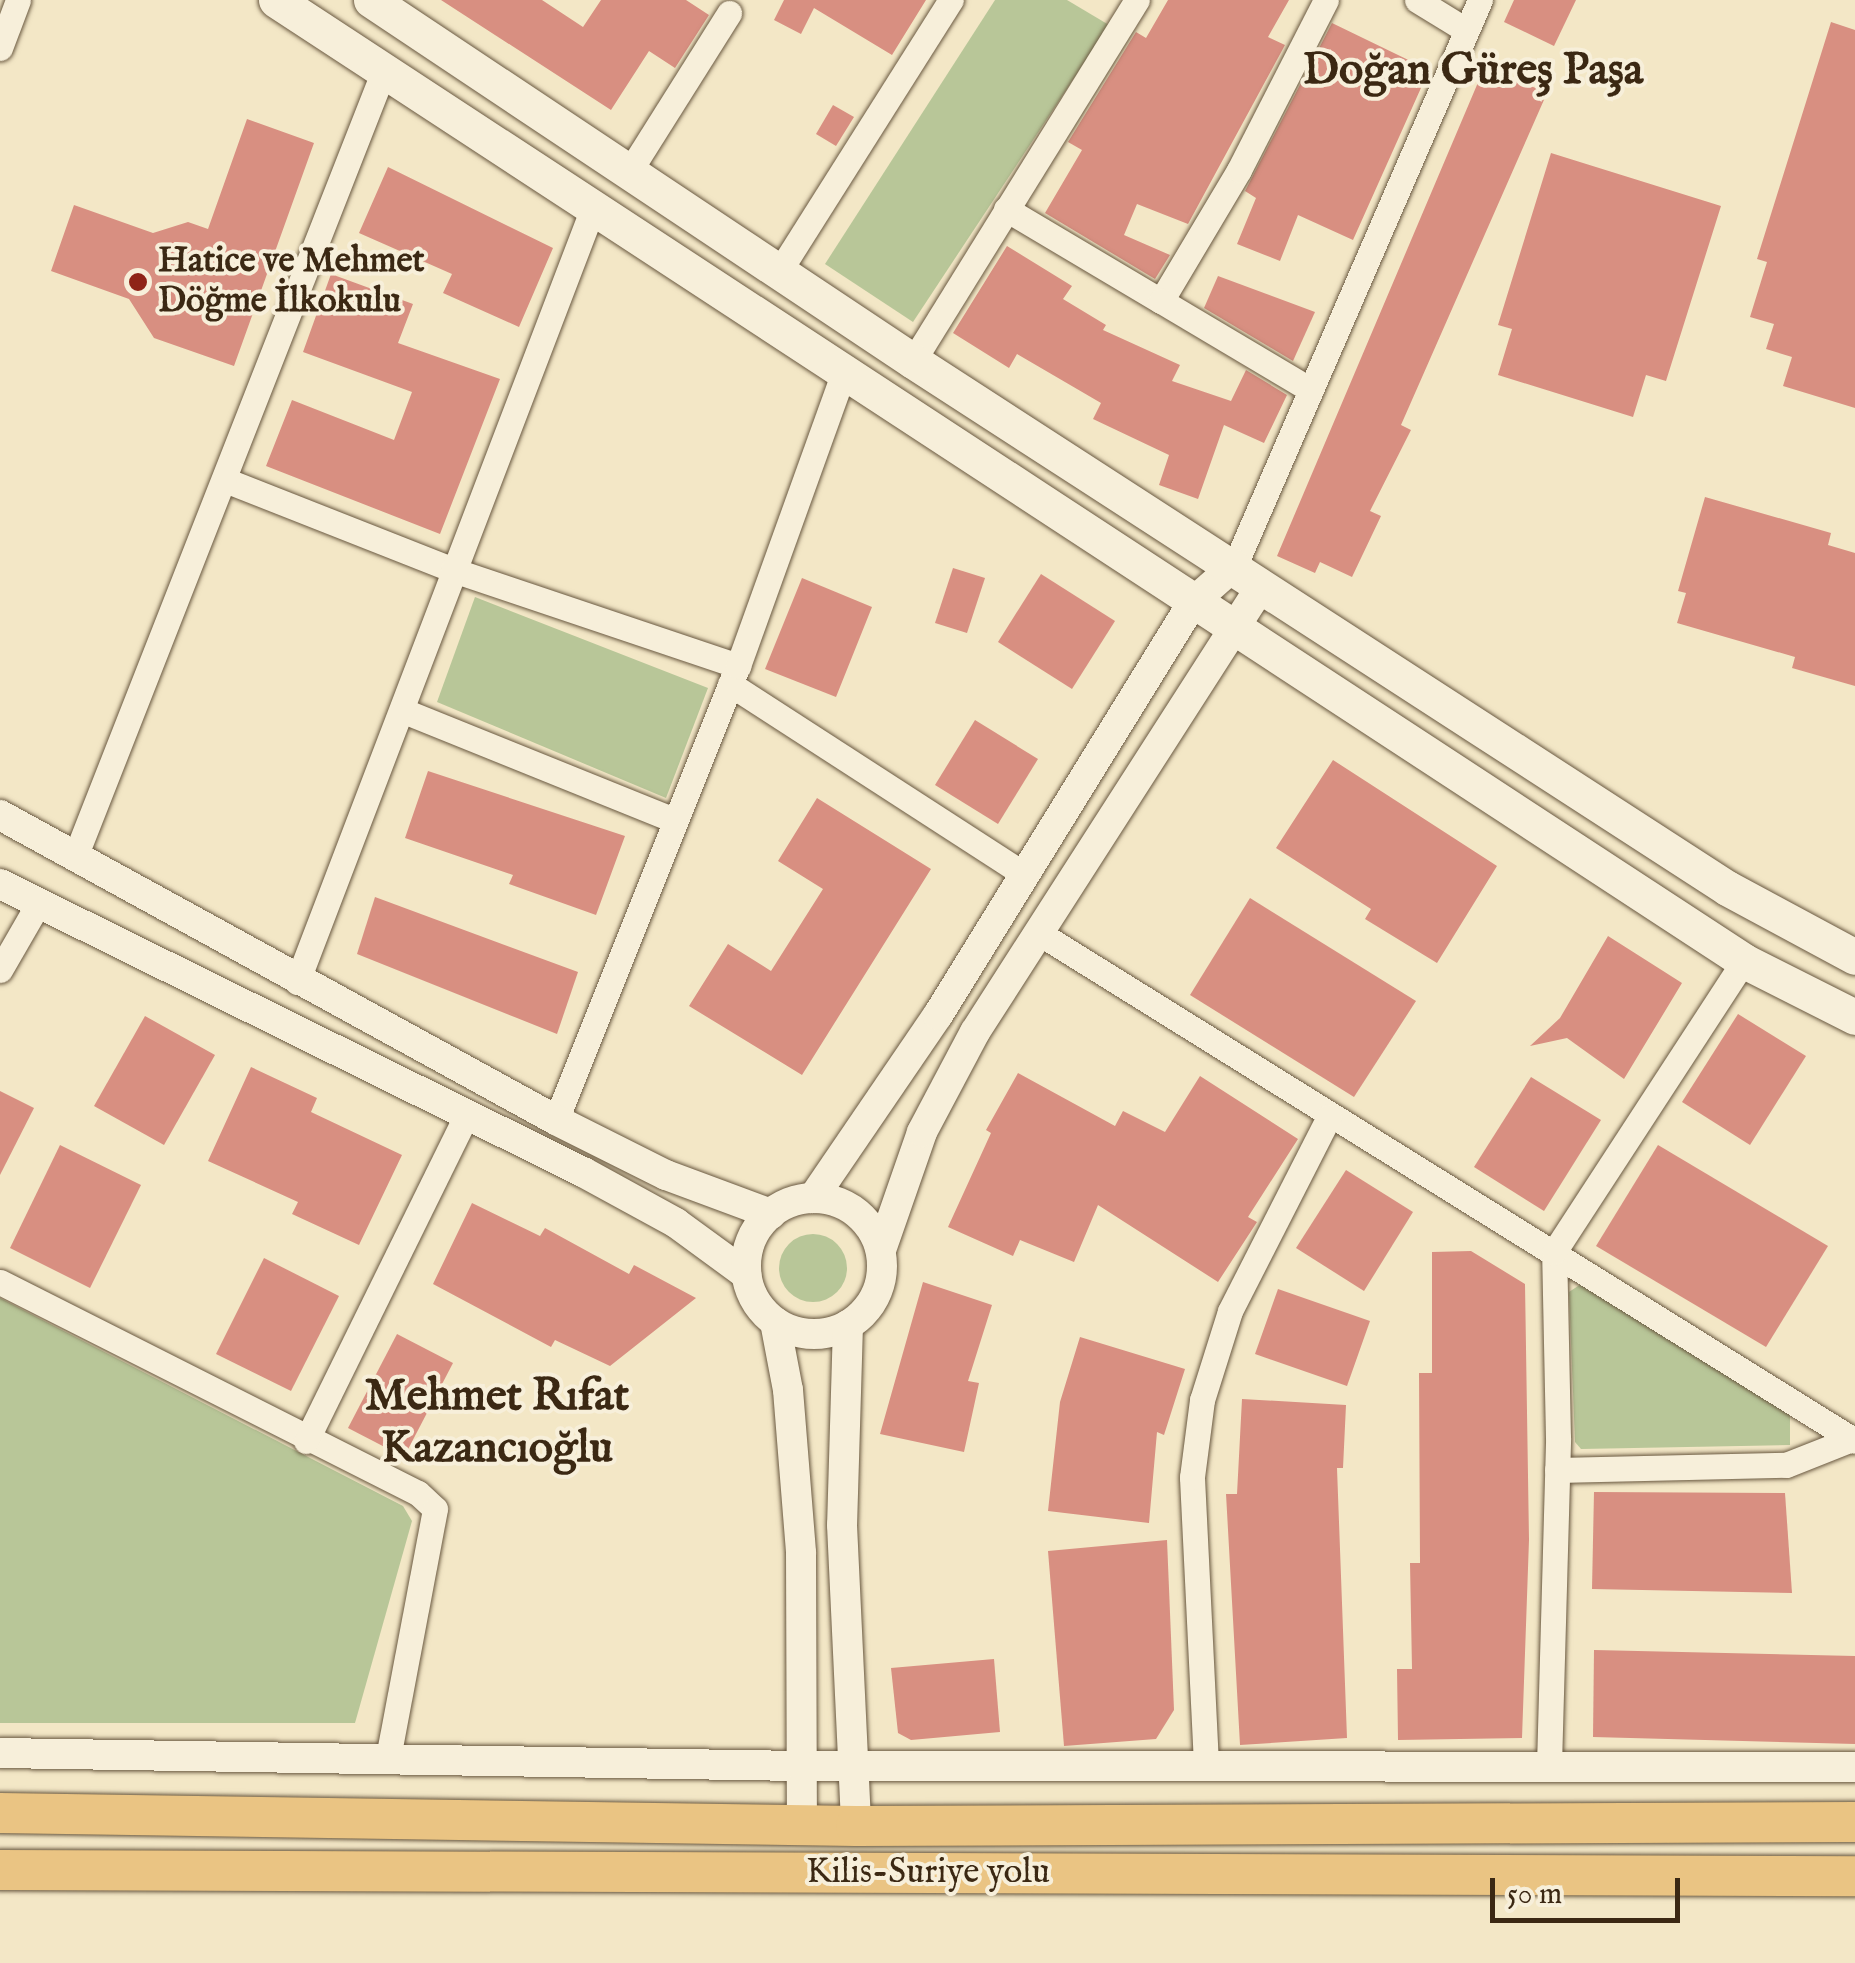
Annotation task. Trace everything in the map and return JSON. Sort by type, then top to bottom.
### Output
[{"type":"highway","points":[[0,1813],[856,1826],[1855,1822]]},
{"type":"highway","name":"Kilis-Suriye yolu","points":[[0,1870],[1855,1876]]},
{"type":"main road","points":[[276,0],[846,368],[1193,602],[1744,961],[1855,1017]]},
{"type":"main road","points":[[371,0],[912,361],[1249,575],[1727,888],[1855,957]]},
{"type":"street","points":[[0,48],[18,0]]},
{"type":"street","points":[[780,270],[951,0]]},
{"type":"street","points":[[912,361],[1137,0]]},
{"type":"street","points":[[1161,301],[1240,170],[1326,0]]},
{"type":"street","points":[[1417,0],[1466,30]]},
{"type":"street","points":[[774,1322],[811,1334],[848,1326],[877,1294],[881,1250],[922,1132],[1039,933],[1230,626],[1310,390],[1480,0]]},
{"type":"street","points":[[629,172],[724,4]]},
{"type":"street","points":[[76,857],[384,70]]},
{"type":"street","points":[[297,982],[404,711],[453,570],[594,205]]},
{"type":"street","points":[[1006,209],[1310,390]]},
{"type":"street","points":[[556,1120],[734,675],[846,368]]},
{"type":"street","points":[[225,480],[734,675],[1025,875]]},
{"type":"street","points":[[802,1824],[801,1552],[788,1390],[774,1322],[751,1292],[746,1274],[752,1241],[771,1214],[813,1198],[854,1144],[1193,602],[1249,575]]},
{"type":"street","points":[[404,711],[674,820]]},
{"type":"street","points":[[0,816],[297,982],[556,1120],[666,1175],[771,1214]]},
{"type":"street","points":[[0,884],[468,1114],[676,1223],[746,1274]]},
{"type":"street","points":[[0,970],[38,906]]},
{"type":"street","points":[[1039,933],[1330,1118],[1554,1252],[1854,1440]]},
{"type":"street","points":[[1549,1765],[1557,1470],[1554,1252],[1744,961]]},
{"type":"street","points":[[306,1441],[468,1114]]},
{"type":"street","points":[[1206,1764],[1192,1478],[1202,1400],[1230,1311],[1330,1118]]},
{"type":"street","points":[[813,1198],[856,1212],[881,1250]]},
{"type":"street","points":[[0,1282],[306,1441],[418,1493],[436,1509],[388,1757]]},
{"type":"street","points":[[848,1326],[842,1525],[850,1764],[856,1826]]},
{"type":"street","points":[[1557,1470],[1786,1465],[1854,1440]]},
{"type":"street","points":[[0,1753],[801,1766],[1855,1766]]},
{"type":"green space","points":[[995,0],[1067,0],[1109,25],[913,322],[825,264]]},
{"type":"green space","points":[[475,597],[708,688],[666,798],[437,702]]},
{"type":"green space","points":[[813,1234],[837,1244],[847,1268],[837,1292],[813,1302],[789,1292],[779,1268],[789,1244]]},
{"type":"green space","points":[[1584,1282],[1790,1413],[1790,1445],[1581,1449],[1575,1442],[1569,1292]]},
{"type":"green space","points":[[0,1298],[403,1506],[412,1521],[355,1723],[0,1723]]},
{"type":"building","points":[[441,0],[542,0],[583,27],[601,0],[686,0],[709,15],[675,68],[649,51],[611,110]]},
{"type":"building","points":[[784,0],[926,0],[892,55],[814,8],[801,34],[774,20]]},
{"type":"building","points":[[1168,0],[1289,0],[1268,37],[1285,45],[1188,224],[1137,204],[1124,235],[1170,255],[1155,279],[1045,213],[1082,150],[1068,142],[1136,32],[1146,38]]},
{"type":"building","points":[[1514,0],[1576,0],[1554,46],[1504,22]]},
{"type":"building","points":[[1831,22],[1855,30],[1855,408],[1783,386],[1792,357],[1766,349],[1774,324],[1750,317],[1767,262],[1757,259]]},
{"type":"building","points":[[1332,23],[1429,70],[1353,240],[1298,215],[1280,261],[1237,244],[1256,198],[1245,191]]},
{"type":"building","points":[[1485,66],[1547,93],[1401,425],[1411,430],[1370,511],[1381,516],[1352,577],[1320,562],[1315,573],[1277,556]]},
{"type":"building","points":[[833,105],[854,117],[836,146],[816,134]]},
{"type":"building","points":[[247,119],[314,143],[234,366],[154,338],[129,299],[51,271],[74,205],[153,233],[188,222],[208,229]]},
{"type":"building","points":[[1551,153],[1721,206],[1666,381],[1646,375],[1633,417],[1498,375],[1512,329],[1498,325]]},
{"type":"building","points":[[388,167],[553,248],[519,327],[443,293],[452,274],[359,233]]},
{"type":"building","points":[[1007,246],[1072,286],[1063,299],[1106,325],[1103,330],[1180,365],[1172,381],[1231,401],[1246,370],[1287,395],[1264,443],[1224,425],[1198,499],[1159,485],[1169,455],[1093,419],[1101,403],[1017,354],[1009,368],[953,333]]},
{"type":"building","points":[[331,274],[413,304],[398,343],[500,379],[440,534],[266,466],[292,400],[394,440],[412,392],[303,352]]},
{"type":"building","points":[[1218,276],[1315,312],[1293,361],[1204,308]]},
{"type":"building","points":[[1705,497],[1831,533],[1828,545],[1855,553],[1855,686],[1792,668],[1795,657],[1677,623],[1686,593],[1678,591]]},
{"type":"building","points":[[953,568],[985,578],[967,633],[935,623]]},
{"type":"building","points":[[1041,574],[1115,621],[1072,689],[998,642]]},
{"type":"building","points":[[802,578],[872,607],[836,697],[765,669]]},
{"type":"building","points":[[975,720],[1038,759],[998,824],[935,785]]},
{"type":"building","points":[[1333,760],[1497,866],[1437,963],[1365,919],[1371,909],[1276,848]]},
{"type":"building","points":[[428,771],[625,836],[596,915],[509,884],[513,875],[405,838]]},
{"type":"building","points":[[817,798],[931,869],[802,1075],[689,1006],[728,944],[771,971],[823,889],[778,861]]},
{"type":"building","points":[[375,897],[578,972],[557,1034],[357,954]]},
{"type":"building","points":[[1250,898],[1416,1001],[1354,1097],[1190,995]]},
{"type":"building","points":[[1608,936],[1682,983],[1624,1079],[1567,1038],[1530,1046],[1560,1018]]},
{"type":"building","points":[[1738,1014],[1806,1056],[1750,1145],[1682,1102]]},
{"type":"building","points":[[145,1016],[215,1055],[164,1145],[94,1106]]},
{"type":"building","points":[[251,1067],[317,1098],[311,1112],[402,1155],[359,1245],[292,1214],[298,1202],[208,1161]]},
{"type":"building","points":[[1018,1073],[1115,1126],[1123,1111],[1165,1132],[1200,1076],[1298,1139],[1248,1217],[1257,1222],[1218,1282],[1098,1205],[1074,1262],[1020,1240],[1013,1256],[948,1227],[991,1133],[986,1130]]},
{"type":"building","points":[[1531,1077],[1601,1120],[1544,1211],[1474,1167]]},
{"type":"building","points":[[0,1091],[34,1108],[0,1175]]},
{"type":"building","points":[[60,1145],[141,1185],[90,1288],[10,1248]]},
{"type":"building","points":[[1658,1145],[1828,1246],[1766,1347],[1596,1246]]},
{"type":"building","points":[[1346,1170],[1413,1212],[1364,1291],[1296,1248]]},
{"type":"building","points":[[472,1203],[540,1236],[545,1228],[629,1274],[634,1265],[696,1298],[610,1366],[555,1340],[551,1347],[433,1284]]},
{"type":"building","points":[[1471,1251],[1525,1284],[1529,1540],[1522,1738],[1398,1740],[1397,1669],[1412,1669],[1410,1563],[1420,1563],[1419,1373],[1432,1373],[1432,1252]]},
{"type":"building","points":[[264,1258],[339,1296],[291,1391],[216,1354]]},
{"type":"building","points":[[923,1282],[992,1305],[968,1381],[979,1383],[964,1452],[880,1434]]},
{"type":"building","points":[[1278,1289],[1370,1321],[1347,1386],[1255,1354]]},
{"type":"building","points":[[397,1334],[453,1363],[404,1457],[348,1428]]},
{"type":"building","points":[[1080,1337],[1185,1369],[1164,1435],[1157,1432],[1149,1523],[1048,1511],[1060,1402]]},
{"type":"building","points":[[1242,1399],[1346,1405],[1343,1468],[1337,1468],[1347,1738],[1240,1745],[1226,1494],[1237,1494]]},
{"type":"building","points":[[1594,1492],[1785,1493],[1792,1593],[1592,1589]]},
{"type":"building","points":[[1167,1540],[1174,1710],[1156,1739],[1064,1746],[1048,1551]]},
{"type":"building","points":[[1594,1650],[1855,1656],[1855,1744],[1593,1737]]},
{"type":"building","points":[[994,1659],[1000,1732],[911,1740],[898,1733],[891,1668]]},
{"type":"place","name":"Hatice ve Mehmet Döğme İlkokulu","points":[[138,282]]},
{"type":"district","name":"Doğan Güreş Paşa","points":[[1473,71]]},
{"type":"district","name":"Mehmet Rıfat Kazancıoğlu","points":[[497,1423]]}]
